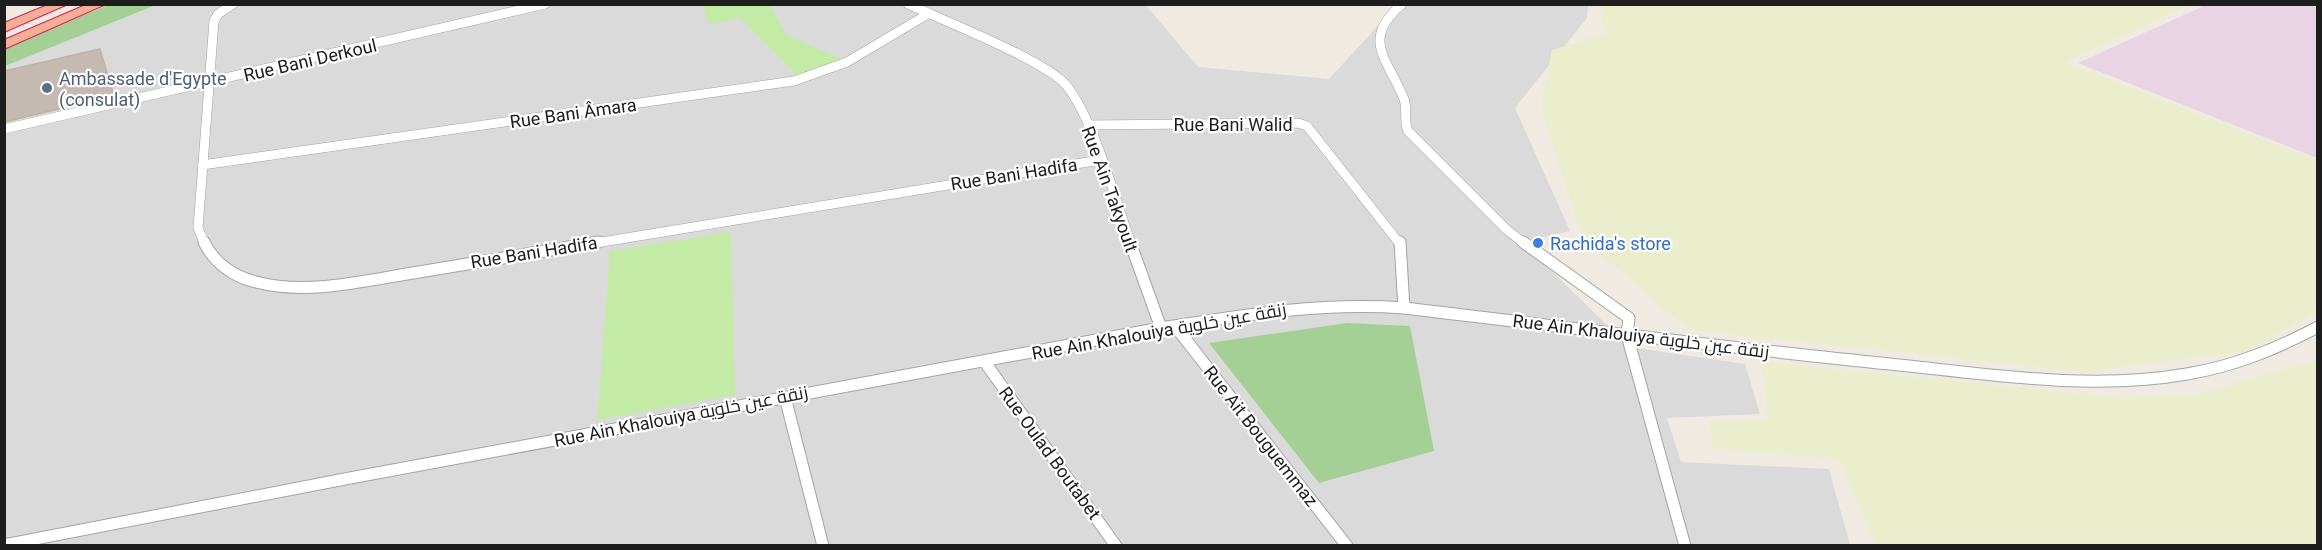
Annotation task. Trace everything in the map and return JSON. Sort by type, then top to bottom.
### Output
[{"type":"highway","points":[[4,18],[39,4]]},
{"type":"highway","points":[[4,28],[62,4]]},
{"type":"highway","points":[[4,35],[77,4]]},
{"type":"highway","points":[[4,45],[99,4]]},
{"type":"street","name":"Rue Bani Hadifa","points":[[233,4],[218,14],[214,21],[198,228],[203,245],[212,259],[226,270],[249,280],[274,286],[303,288],[343,284],[1100,160]]},
{"type":"street","name":"Rue Bani Derkoul","points":[[4,129],[209,84],[545,4]]},
{"type":"street","name":"Rue Ain Takyoult","points":[[908,4],[1039,64],[1058,76],[1066,85],[1088,125],[1161,328]]},
{"type":"street","points":[[1402,4],[1390,12],[1381,25],[1380,46],[1386,67],[1406,103],[1403,121],[1408,131],[1507,230],[1551,264],[1629,318],[1627,335],[1685,546]]},
{"type":"street","name":"Rue Bani Âmara","points":[[202,165],[802,80],[841,66],[928,14]]},
{"type":"street","name":"Rue Bani Walid","points":[[1088,125],[1298,123],[1307,126],[1399,239],[1402,249],[1404,308]]},
{"type":"street","name":"Rue Ain Khalouiya زنقة عين خلوية","points":[[4,545],[784,397],[1161,328],[1303,307],[1359,305],[1404,308],[1627,335],[2026,378],[2093,381],[2181,375],[2243,361],[2318,327]]},
{"type":"street","name":"Rue Ait Bouguemmaz","points":[[1175,326],[1347,546]]},
{"type":"street","name":"Rue Oulad Boutabet","points":[[984,361],[1116,546]]},
{"type":"street","points":[[784,397],[823,546]]},
{"type":"shaded area","points":[[1145,4],[1198,67],[1329,79],[1397,5],[1588,5],[1587,18],[1515,108],[1570,231],[1522,242],[1629,347],[1745,364],[1760,414],[1667,418],[1681,462],[1829,469],[1850,545],[5,545],[4,66],[156,5]]},
{"type":"shaded area","points":[[2206,5],[2317,5],[2317,158],[2078,63]]},
{"type":"green space","points":[[108,5],[156,5],[5,66],[5,48]]},
{"type":"green space","points":[[702,5],[770,5],[786,35],[844,60],[797,76],[740,18],[709,24]]},
{"type":"green space","points":[[1600,5],[2189,5],[2066,62],[2317,161],[2317,309],[2303,320],[2247,351],[2084,372],[1689,330],[1583,239],[1541,108],[1552,50],[1604,34]]},
{"type":"green space","points":[[731,232],[735,395],[597,420],[610,251]]},
{"type":"green space","points":[[1347,323],[1410,326],[1434,451],[1319,483],[1209,343]]},
{"type":"green space","points":[[2317,360],[2317,545],[1876,545],[1838,459],[1713,448],[1709,421],[1768,420],[1761,362],[2127,398],[2193,395]]},
{"type":"building","name":"Ambassade d'Egypte (consulat)","points":[[100,49],[114,96],[4,122],[4,71]]},
{"type":"place","name":"Ambassade d'Egypte (consulat)","points":[[47,88]]},
{"type":"place","name":"Rachida's store","points":[[1538,243]]}]
